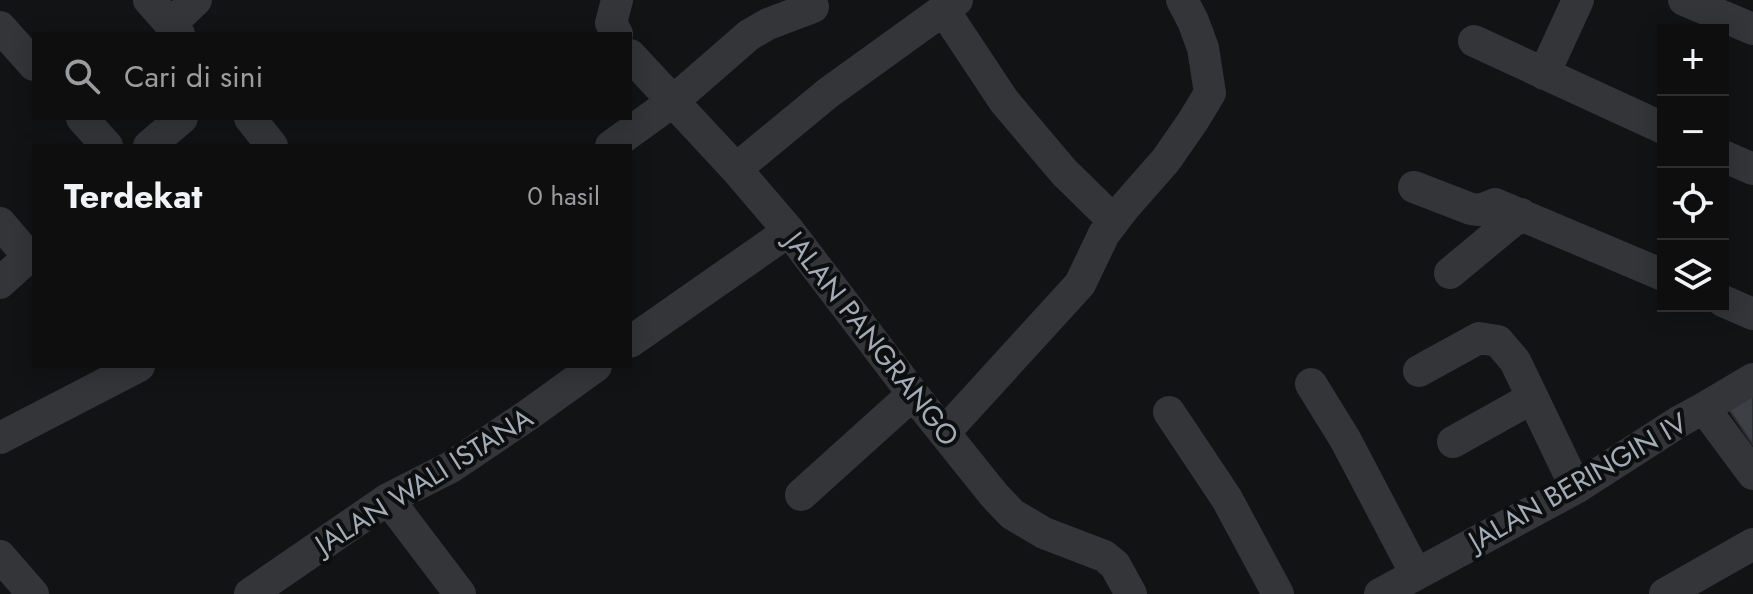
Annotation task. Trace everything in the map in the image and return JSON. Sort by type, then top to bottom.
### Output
[{"type":"street","points":[[149,0],[175,29],[196,0]]},
{"type":"street","points":[[616,32],[611,23],[617,0]]},
{"type":"street","points":[[944,433],[1080,284],[1104,234],[1166,160],[1210,93],[1203,48],[1182,0]]},
{"type":"street","points":[[1544,74],[1578,0]]},
{"type":"street","points":[[1684,0],[1753,29]]},
{"type":"street","points":[[736,169],[828,93],[950,5],[1004,101],[1064,172],[1114,221]]},
{"type":"street","points":[[614,144],[672,102],[749,35],[768,24],[813,7]]},
{"type":"street","points":[[0,27],[32,63]]},
{"type":"street","points":[[1474,41],[1657,125]]},
{"type":"street","name":"JALAN PANGRANGO","points":[[632,57],[789,231],[913,394],[1012,514],[1064,542],[1104,556],[1115,565],[1131,594]]},
{"type":"street","points":[[84,120],[105,144]]},
{"type":"street","points":[[151,144],[180,120]]},
{"type":"street","points":[[252,120],[270,144]]},
{"type":"street","points":[[1729,159],[1753,169]]},
{"type":"street","points":[[1414,187],[1471,209],[1480,210],[1495,204],[1657,272]]},
{"type":"street","points":[[1450,273],[1521,214]]},
{"type":"street","points":[[0,223],[31,254],[0,283]]},
{"type":"street","points":[[632,341],[789,231]]},
{"type":"street","points":[[1729,304],[1753,314]]},
{"type":"street","points":[[1419,371],[1479,338],[1498,341],[1515,361],[1576,488]]},
{"type":"street","points":[[0,438],[135,368]]},
{"type":"street","name":"JALAN WALI ISTANA","points":[[250,594],[388,499],[451,467],[593,368]]},
{"type":"street","points":[[1704,408],[1753,379]]},
{"type":"street","points":[[1311,384],[1345,439],[1416,574]]},
{"type":"street","points":[[801,495],[913,394]]},
{"type":"street","points":[[1453,442],[1532,398]]},
{"type":"street","name":"JALAN BERINGIN IV","points":[[1380,594],[1576,488],[1704,408],[1753,474]]},
{"type":"street","points":[[1169,412],[1227,499],[1278,594]]},
{"type":"street","points":[[388,499],[460,594]]},
{"type":"street","points":[[1665,594],[1753,544]]},
{"type":"street","points":[[0,556],[33,594]]},
{"type":"building","points":[[1753,385],[1753,445],[1725,404]]}]
